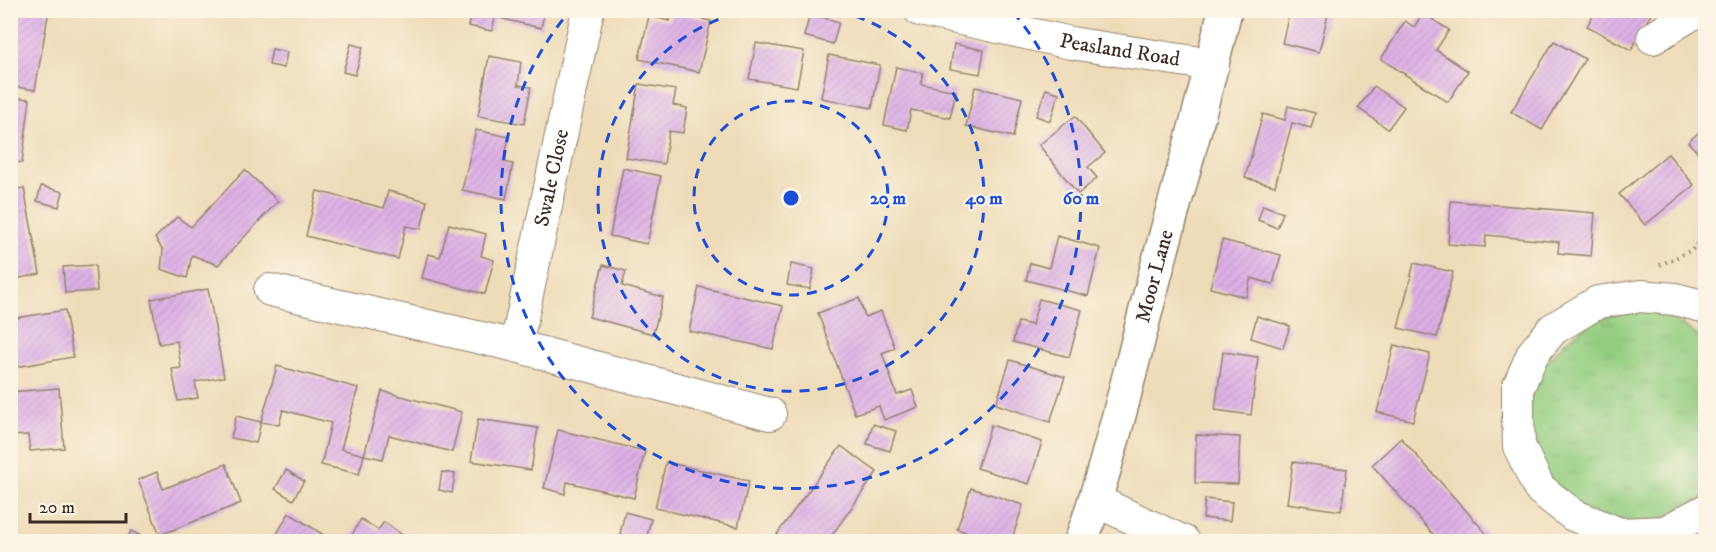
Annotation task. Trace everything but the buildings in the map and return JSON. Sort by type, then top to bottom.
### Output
[{"type":"street","name":"Swale Close","points":[[516,346],[588,10]]},
{"type":"street","name":"Peasland Road","points":[[920,10],[1071,43],[1213,65]]},
{"type":"street","name":"Moor Lane","points":[[1081,542],[1096,501],[1213,65],[1225,10]]},
{"type":"street","points":[[1653,38],[1698,10],[1706,20]]},
{"type":"street","points":[[270,290],[516,346],[770,414]]},
{"type":"street","points":[[1706,307],[1675,299],[1641,296],[1598,302],[1553,329],[1533,353],[1518,387],[1518,418],[1519,446],[1539,488],[1573,515],[1620,534],[1665,532],[1706,510]]},
{"type":"street","points":[[1096,501],[1184,542]]},
{"type":"green space","points":[[1650,311],[1681,324],[1705,341],[1706,496],[1666,519],[1623,523],[1583,509],[1556,487],[1541,466],[1528,430],[1530,394],[1543,367],[1564,343],[1592,321],[1617,314]]}]
